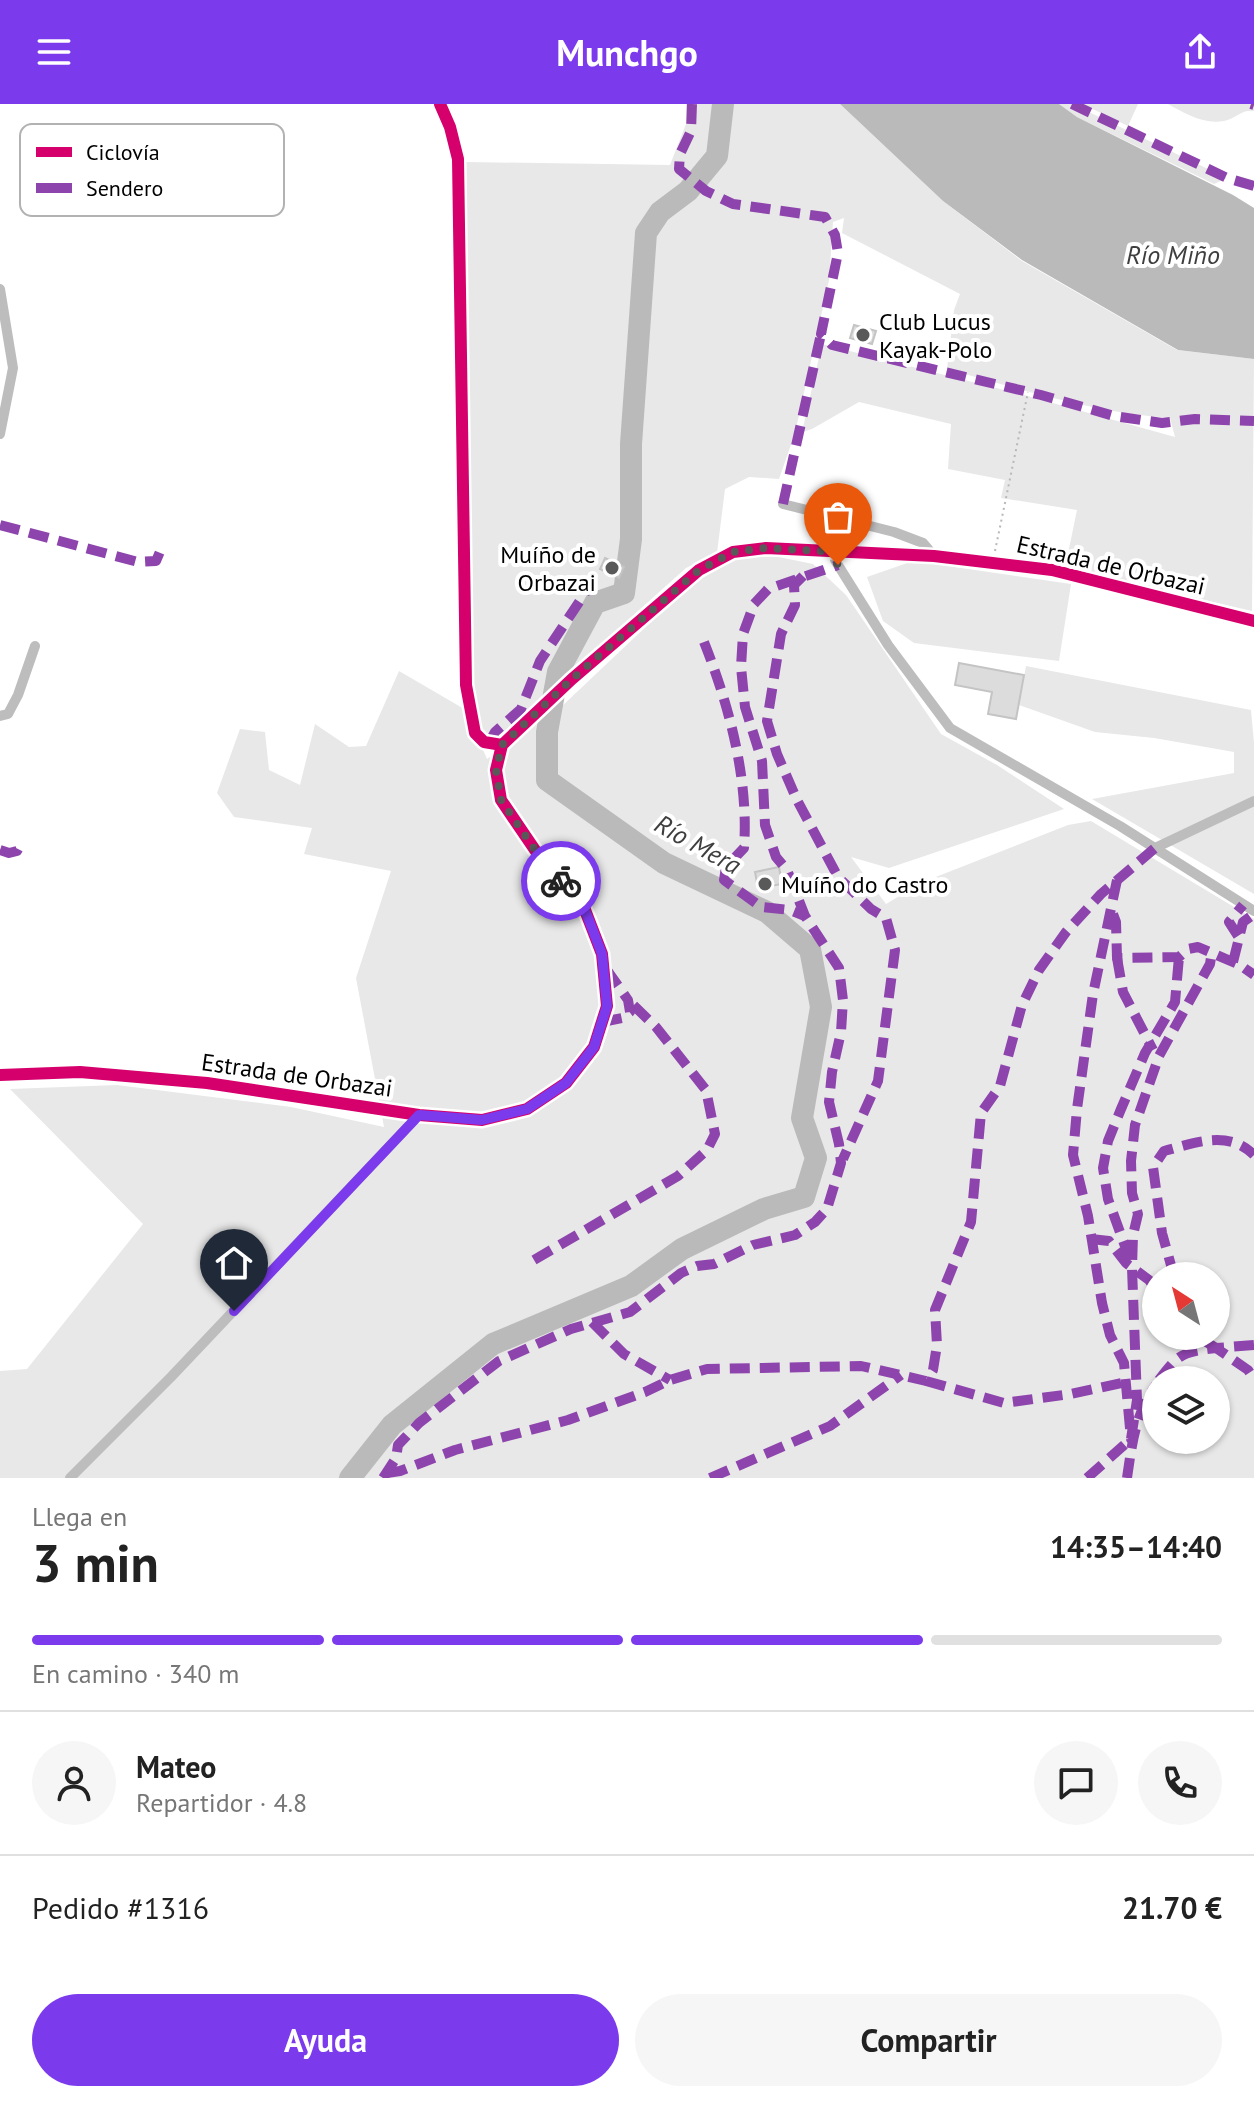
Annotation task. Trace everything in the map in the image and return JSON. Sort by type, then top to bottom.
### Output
[{"type":"street","points":[[440,104],[458,159],[466,685],[475,733],[484,742],[502,745]]},
{"type":"street","points":[[0,289],[13,368],[0,434]]},
{"type":"street","points":[[783,504],[894,532],[923,543],[934,556]]},
{"type":"street","name":"Estrada de Orbazai","points":[[0,1075],[80,1072],[207,1083],[419,1115],[482,1120],[527,1109],[566,1083],[594,1047],[607,1006],[602,954],[585,910],[535,850],[501,800],[496,770],[502,745],[572,679],[699,570],[733,552],[766,548],[934,556],[992,562],[1052,570],[1254,621]]},
{"type":"street","points":[[837,552],[835,560],[888,645],[950,728],[1155,848],[1254,911]]},
{"type":"street","points":[[0,716],[8,714],[18,695],[35,646]]},
{"type":"street","points":[[1155,848],[1254,801]]},
{"type":"street","points":[[70,1478],[171,1377],[419,1115]]},
{"type":"path","points":[[992,562],[1028,392]]},
{"type":"shaded area","points":[[686,104],[840,104],[943,201],[1022,261],[1177,350],[1254,359],[1252,611],[1065,568],[1077,510],[1001,498],[1005,480],[948,469],[951,424],[859,402],[802,432],[822,344],[1175,437],[1170,418],[1085,406],[947,369],[954,310],[960,294],[842,233],[844,218],[833,222],[829,280],[795,433],[779,479],[749,477],[725,489],[717,553],[686,568],[501,734],[483,733],[477,726],[469,684],[466,162],[670,165],[686,124]]},
{"type":"shaded area","points":[[1059,104],[1072,104],[1227,178],[1214,184],[1077,117]]},
{"type":"shaded area","points":[[1082,104],[1138,104],[1128,126]]},
{"type":"shaded area","points":[[1168,104],[1254,104],[1254,111],[1217,122],[1194,117]]},
{"type":"shaded area","points":[[774,556],[813,564],[846,595],[941,734],[997,765],[1064,809],[889,868],[851,857],[886,904],[923,882],[1068,825],[1091,821],[1254,919],[1254,1478],[0,1478],[0,1371],[27,1369],[143,1224],[10,1089],[117,1085],[291,1107],[384,1127],[356,978],[391,871],[304,854],[312,828],[234,817],[217,793],[240,729],[265,732],[269,770],[300,785],[315,724],[349,747],[366,746],[399,671],[466,710],[487,759],[561,707],[690,585],[737,558]]},
{"type":"shaded area","points":[[913,561],[1071,584],[1059,661],[914,643],[883,621],[867,577]]},
{"type":"shaded area","points":[[1026,666],[1251,710],[1254,743],[1254,894],[1092,799],[1234,773],[1234,752],[1154,738],[1095,732],[1019,705]]},
{"type":"water","name":"Río Miño","points":[[840,104],[1059,104],[1077,117],[1233,195],[1254,208],[1254,359],[1178,350],[1022,260],[943,201]]},
{"type":"building","name":"Club Lucus Kayak-Polo","points":[[854,325],[876,331],[872,344],[850,338]]},
{"type":"building","name":"Muíño de Orbazai","points":[[605,558],[624,567],[619,578],[600,569]]},
{"type":"building","points":[[959,663],[1024,675],[1016,719],[988,714],[992,692],[955,685]]},
{"type":"building","name":"Muíño do Castro","points":[[779,867],[782,884],[758,888],[755,872]]},
{"type":"waterway","name":"Río Mera","points":[[350,1478],[392,1425],[493,1344],[631,1286],[682,1249],[764,1209],[804,1197],[816,1158],[802,1118],[821,1007],[810,949],[767,912],[664,863],[547,780],[547,732],[558,672],[595,603],[624,593],[631,539],[631,444],[646,233],[660,212],[688,191],[717,156],[723,104]]},
{"type":"marked path","points":[[692,104],[691,131],[680,154],[679,169],[706,191],[733,204],[825,217],[835,235],[838,253],[821,334],[832,345],[1041,395],[1114,416],[1162,423],[1195,419],[1254,421]]},
{"type":"marked path","points":[[1072,104],[1227,178],[1254,186]]},
{"type":"marked path","points":[[783,504],[821,334]]},
{"type":"marked path","points":[[0,525],[138,562],[156,561],[162,547]]},
{"type":"marked path","points":[[383,1478],[396,1458],[398,1445],[419,1423],[499,1361],[571,1329],[630,1312],[681,1273],[697,1266],[714,1264],[753,1245],[795,1235],[815,1222],[827,1209],[841,1163],[829,1102],[841,1032],[843,1000],[839,968],[805,916],[787,870],[776,857],[765,825],[762,761],[745,707],[741,667],[743,634],[754,604],[768,589],[838,565]]},
{"type":"marked path","points":[[803,576],[794,585],[795,605],[781,634],[767,721],[797,800],[838,877],[871,909],[886,918],[895,950],[878,1081],[843,1159]]},
{"type":"marked path","points":[[489,743],[495,732],[521,709],[540,661],[589,587]]},
{"type":"marked path","points":[[704,642],[729,717],[743,796],[744,848],[726,867],[724,880],[761,907],[790,910],[805,916]]},
{"type":"marked path","points":[[0,850],[9,853],[17,851],[21,843]]},
{"type":"marked path","points":[[387,1473],[455,1450],[568,1420],[670,1380],[707,1369],[861,1366],[926,1381],[933,1370],[937,1345],[935,1310],[971,1222],[981,1113],[1000,1086],[1022,1005],[1039,970],[1066,932],[1101,894],[1155,848]]},
{"type":"marked path","points":[[1117,880],[1093,994],[1073,1155],[1088,1216],[1102,1303],[1110,1335],[1124,1363],[1131,1439],[1137,1400],[1132,1268],[1133,1235],[1138,1214],[1132,1193],[1131,1161],[1135,1125],[1159,1056],[1210,964],[1212,951]]},
{"type":"marked path","points":[[1238,936],[1229,922],[1243,905]]},
{"type":"marked path","points":[[1113,914],[1117,958],[1179,957],[1188,949],[1198,947],[1240,965],[1254,975]]},
{"type":"marked path","points":[[1233,962],[1243,922],[1254,914]]},
{"type":"marked path","points":[[1130,1260],[1108,1199],[1103,1168],[1108,1141],[1145,1053],[1175,1002],[1179,957]]},
{"type":"marked path","points":[[1117,958],[1123,992],[1153,1050]]},
{"type":"marked path","points":[[602,1022],[622,1018],[630,1012],[628,1000],[607,970]]},
{"type":"marked path","points":[[534,1260],[678,1176],[707,1150],[715,1134],[706,1090],[656,1027],[628,1000]]},
{"type":"marked path","points":[[1170,1262],[1162,1233],[1153,1167],[1164,1151],[1222,1140],[1244,1147],[1254,1155]]},
{"type":"marked path","points":[[1091,1239],[1109,1241],[1126,1263],[1142,1275]]},
{"type":"marked path","points":[[592,1322],[624,1354],[670,1380]]},
{"type":"marked path","points":[[1254,1345],[1216,1348],[1248,1370],[1254,1379]]},
{"type":"marked path","points":[[1170,1366],[1183,1355],[1203,1350]]},
{"type":"marked path","points":[[710,1478],[830,1426],[901,1375]]},
{"type":"marked path","points":[[926,1381],[1004,1403],[1071,1394],[1126,1382]]},
{"type":"marked path","points":[[1127,1478],[1142,1411]]},
{"type":"marked path","points":[[1087,1478],[1131,1439]]},
{"type":"cycle path","points":[[440,104],[458,159],[466,685],[475,733],[484,742],[502,745]]},
{"type":"cycle path","points":[[0,1075],[80,1072],[207,1083],[419,1115],[482,1120],[527,1109],[566,1083],[594,1047],[607,1006],[602,954],[585,910],[535,850],[501,800],[496,770],[502,745],[572,679],[699,570],[733,552],[766,548],[934,556],[1052,570],[1254,621]]},
{"type":"way so far","points":[[561,881],[535,850],[501,800],[496,770],[502,745],[572,679],[699,570],[733,552],[766,548],[837,552],[835,560],[838,565]]},
{"type":"place","name":"Club Lucus Kayak-Polo","points":[[863,335]]},
{"type":"place","name":"Muíño de Orbazai","points":[[612,568]]},
{"type":"place","name":"Muíño do Castro","points":[[765,884]]},
{"type":"route","points":[[234,1311],[419,1115],[482,1120],[527,1109],[566,1083],[594,1047],[607,1006],[602,954],[585,910],[561,881]]}]
